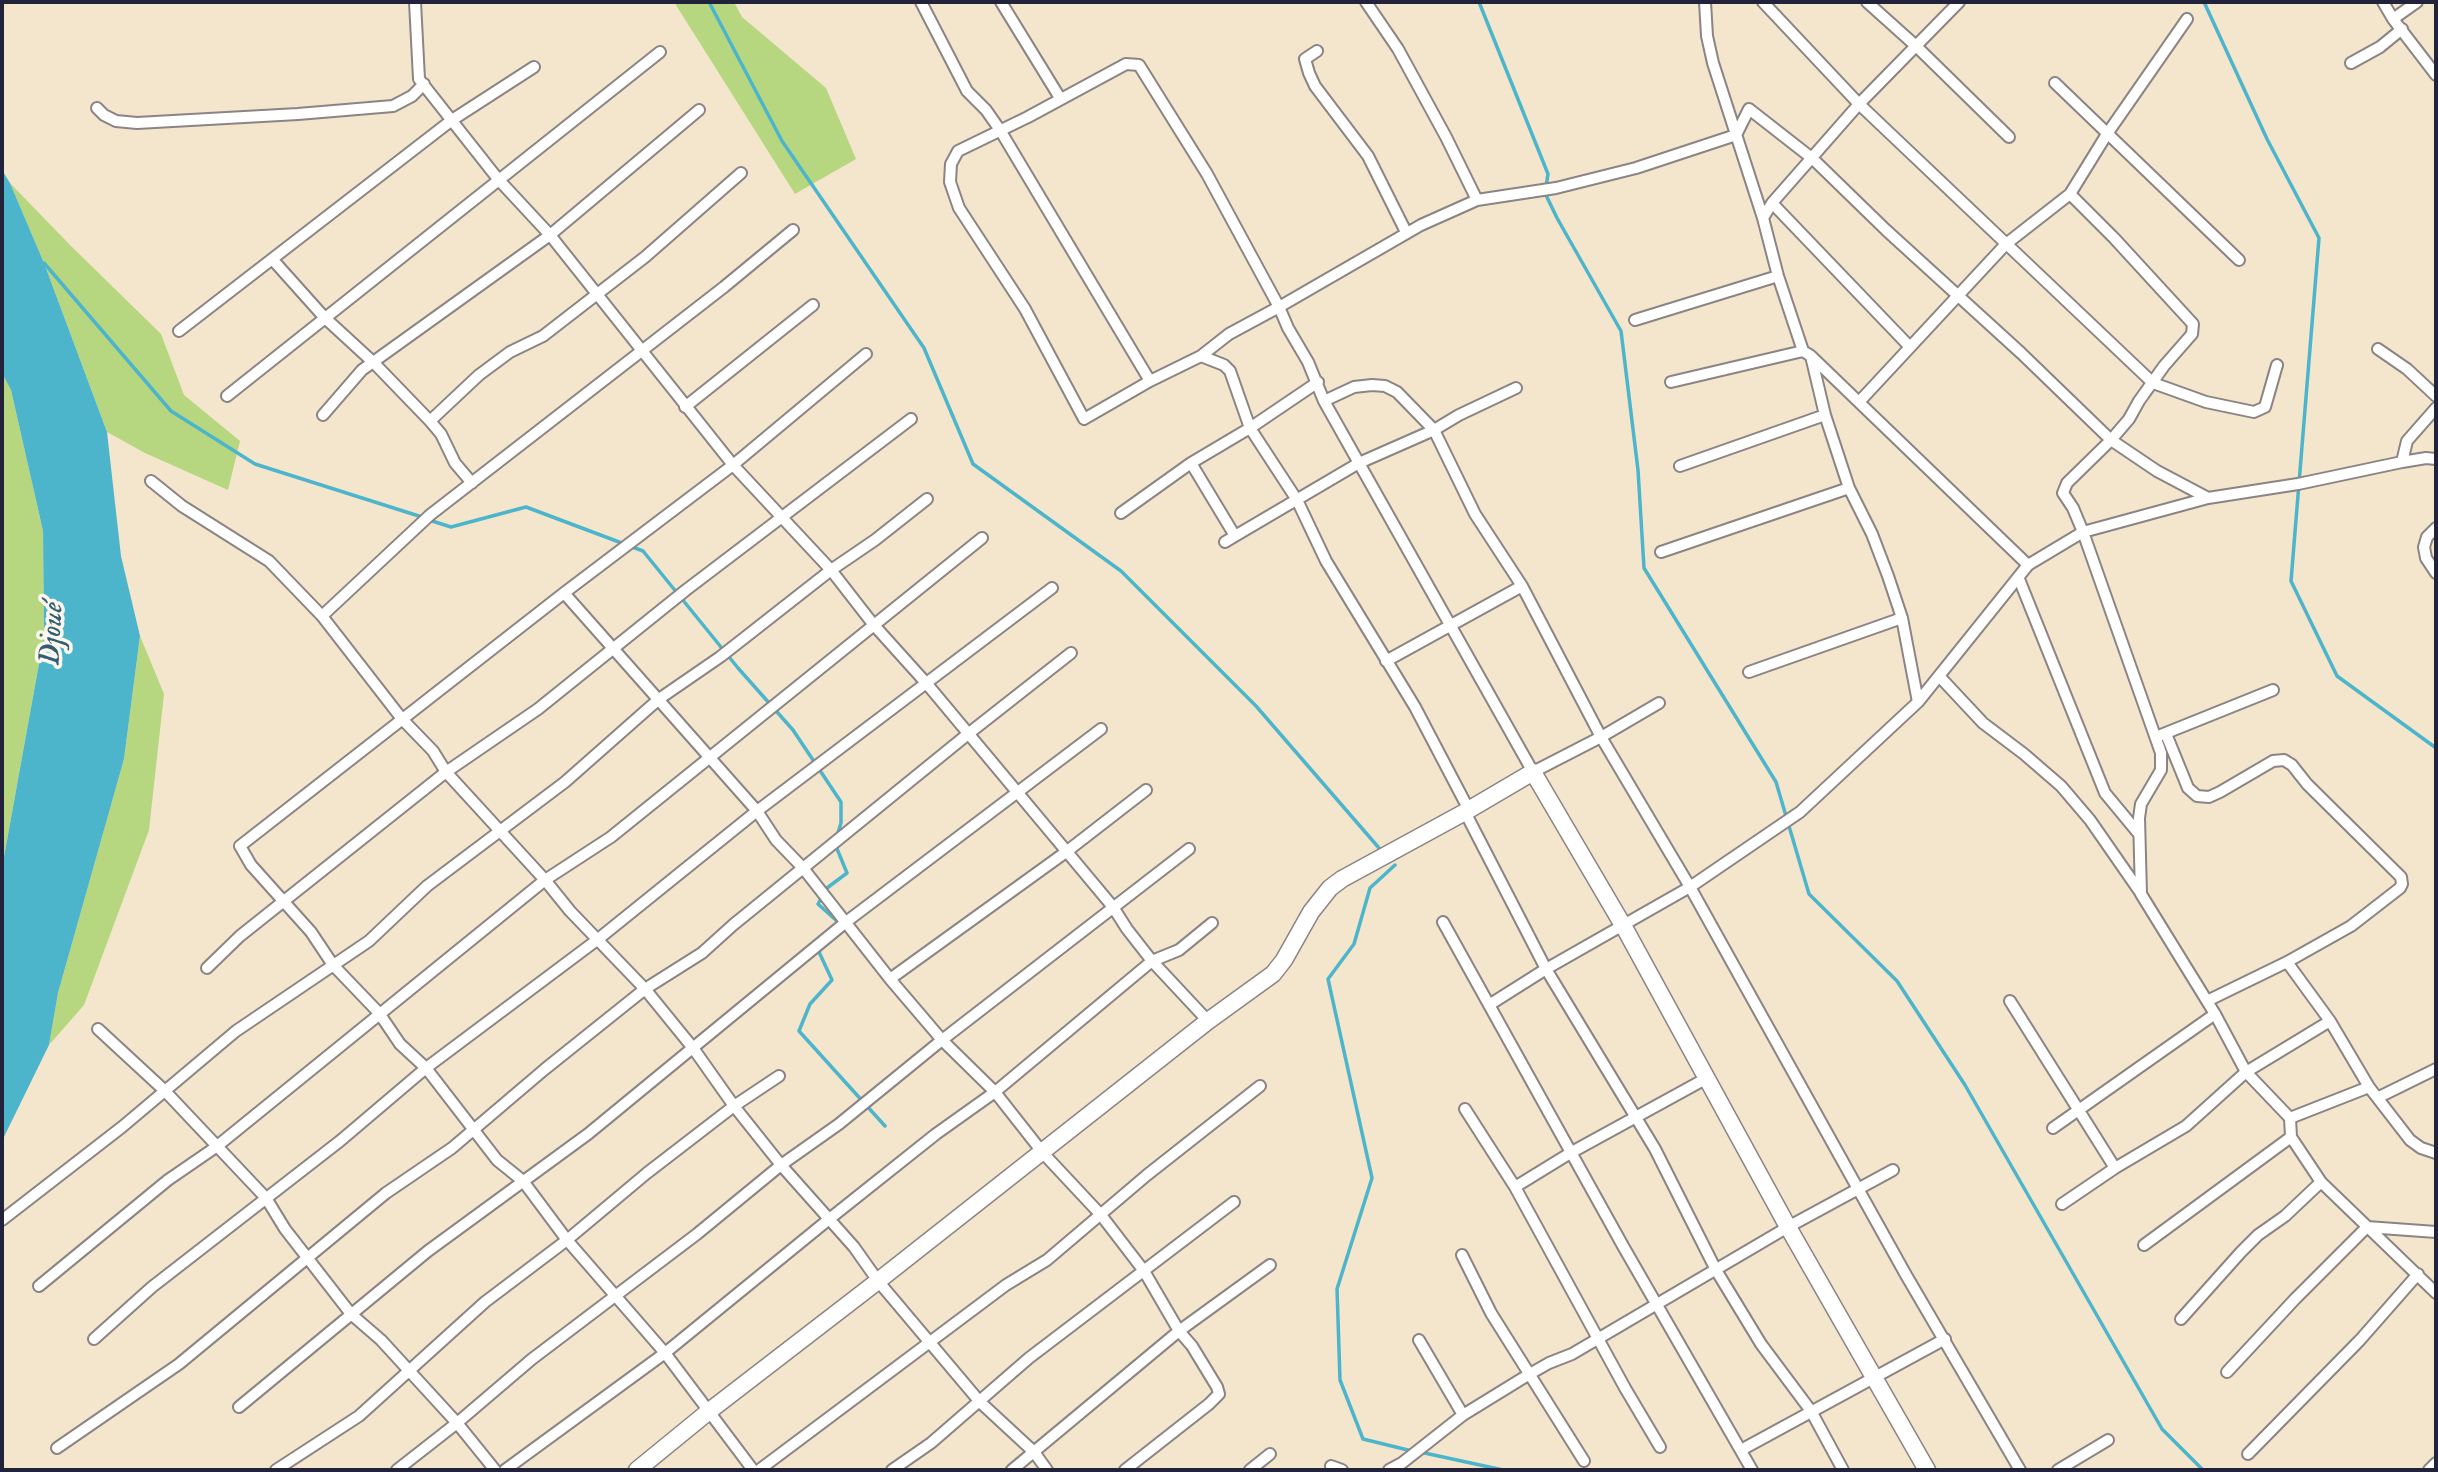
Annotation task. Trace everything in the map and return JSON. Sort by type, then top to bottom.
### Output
[{"type":"street","points":[[415,2],[419,79],[498,179],[550,235],[733,465],[831,570],[873,624],[927,684],[1113,906],[1152,961],[1208,1021]]},
{"type":"street","points":[[921,2],[967,90],[1000,130],[1150,381]]},
{"type":"street","points":[[1001,2],[1060,98]]},
{"type":"street","points":[[1366,2],[1398,49],[1477,200]]},
{"type":"street","points":[[1705,2],[1707,36],[1778,276],[1807,354],[1849,488],[1872,534],[1902,618],[1918,702]]},
{"type":"street","points":[[1763,2],[1859,104],[2153,383],[2206,402],[2254,412],[2266,407],[2277,365]]},
{"type":"street","points":[[1867,2],[2009,137]]},
{"type":"street","points":[[1763,218],[1772,203],[1859,104],[1959,2]]},
{"type":"street","points":[[2383,2],[2436,75]]},
{"type":"street","points":[[2393,19],[2417,2]]},
{"type":"street","points":[[1859,402],[2006,244],[2070,194],[2107,134],[2187,19]]},
{"type":"street","points":[[2351,64],[2380,47],[2402,29]]},
{"type":"street","points":[[227,396],[660,51]]},
{"type":"street","points":[[1317,51],[1305,59],[1312,79],[1368,156],[1406,232]]},
{"type":"street","points":[[1927,1470],[1788,1227],[1624,927],[1532,772],[1324,401],[1318,382],[1279,307],[1207,174],[1139,65],[1126,64],[958,151],[951,164],[950,182],[959,208],[1025,309],[1084,419],[1150,381],[1201,356],[1229,334],[1279,307],[1406,232],[1477,200],[1556,188],[1636,168],[1736,135],[1749,109],[1813,159],[2112,440],[2157,471],[2208,498]]},
{"type":"street","points":[[179,331],[452,120],[534,67]]},
{"type":"street","points":[[2055,83],[2239,260]]},
{"type":"street","points":[[97,108],[116,121],[137,123],[285,115],[393,106],[412,96],[424,84]]},
{"type":"street","points":[[323,415],[362,370],[550,235],[699,110]]},
{"type":"street","points":[[430,421],[479,375],[510,352],[543,336],[645,257],[741,173]]},
{"type":"street","points":[[2070,194],[2193,324],[2192,334],[2164,366],[2112,440],[2067,483],[2063,493],[2083,532],[2160,735],[2188,788],[2197,796],[2209,797],[2273,761],[2284,760],[2292,765],[2307,784],[2400,877],[2402,884],[2351,926],[2207,1001]]},
{"type":"street","points":[[1772,203],[1910,347]]},
{"type":"street","points":[[322,617],[430,515],[724,287],[793,230]]},
{"type":"street","points":[[273,260],[324,317],[374,363],[430,421],[441,434],[455,463],[472,483]]},
{"type":"street","points":[[1635,320],[1778,276]]},
{"type":"street","points":[[685,407],[813,305]]},
{"type":"street","points":[[2378,349],[2407,369],[2436,396]]},
{"type":"street","points":[[753,1470],[665,1353],[568,1240],[523,1181],[497,1160],[426,1068],[400,1044],[379,1013],[333,965],[312,932],[251,865],[240,846],[733,465],[866,354]]},
{"type":"street","points":[[1671,383],[1807,354]]},
{"type":"street","points":[[1807,354],[2028,565]]},
{"type":"street","points":[[1201,356],[1230,370],[1250,428],[1297,500],[1326,561],[1415,707],[1546,969],[1638,1118],[1716,1270],[1761,1344],[1811,1411],[1843,1470]]},
{"type":"street","points":[[1121,513],[1191,463],[1250,428],[1318,382]]},
{"type":"street","points":[[1324,401],[1354,387],[1372,384],[1385,386],[1397,392],[1434,430],[1475,514],[1522,586],[1601,737],[1690,887],[1906,1275],[2020,1470]]},
{"type":"street","points":[[1225,542],[1359,463],[1434,430],[1516,388]]},
{"type":"street","points":[[2402,462],[2407,441],[2436,408]]},
{"type":"street","points":[[1680,466],[1825,415]]},
{"type":"street","points":[[207,968],[240,936],[446,772],[538,709],[686,590],[911,419]]},
{"type":"street","points":[[1489,1005],[1546,969],[1624,927],[1690,887],[1800,813],[1918,702],[2028,565],[2083,532],[2208,498],[2298,484],[2402,462],[2436,459]]},
{"type":"street","points":[[1191,463],[1235,536]]},
{"type":"street","points":[[151,481],[182,506],[268,561],[322,617],[402,719],[433,751],[446,772],[597,940],[645,989],[693,1048],[734,1106],[781,1165],[854,1247],[878,1282],[980,1402],[1034,1452],[1047,1470]]},
{"type":"street","points":[[1661,552],[1849,488]]},
{"type":"street","points":[[2,1220],[112,1135],[236,1031],[369,941],[427,886],[565,782],[659,699],[720,657],[926,499]]},
{"type":"street","points":[[2436,528],[2427,537],[2424,547],[2426,558],[2436,573]]},
{"type":"street","points":[[39,1286],[168,1180],[216,1147],[545,880],[611,837],[982,538]]},
{"type":"street","points":[[2019,579],[2105,793],[2139,834]]},
{"type":"street","points":[[1386,662],[1522,586]]},
{"type":"street","points":[[94,1339],[152,1287],[340,1141],[426,1068],[597,940],[757,811],[1052,588]]},
{"type":"street","points":[[564,593],[757,811],[776,840],[803,868],[890,979],[942,1040],[995,1091],[1043,1153],[1101,1215],[1144,1271],[1179,1331],[1192,1346],[1219,1394],[1125,1470]]},
{"type":"street","points":[[1749,672],[1902,618]]},
{"type":"street","points":[[57,1448],[179,1364],[386,1193],[475,1130],[545,1069],[645,989],[702,953],[803,868],[1071,653]]},
{"type":"street","points":[[1939,676],[1983,723],[2061,786],[2090,820],[2141,894],[2215,1014],[2246,1072],[2290,1118],[2291,1137],[2321,1182],[2436,1293]]},
{"type":"street","points":[[2160,735],[2273,690]]},
{"type":"street","points":[[637,1470],[1208,1021],[1273,974],[1293,946],[1311,912],[1330,888],[1532,772],[1601,737],[1659,703]]},
{"type":"street","points":[[239,1407],[428,1251],[588,1134],[846,922],[1101,729]]},
{"type":"street","points":[[2141,894],[2141,804],[2161,770],[2160,735]]},
{"type":"street","points":[[890,979],[1066,852],[1146,790]]},
{"type":"street","points":[[397,1470],[532,1359],[696,1234],[781,1165],[839,1124],[942,1040],[1189,849]]},
{"type":"street","points":[[1443,922],[1752,1470]]},
{"type":"street","points":[[505,1470],[665,1353],[936,1134],[995,1091],[1152,961],[1179,950],[1212,923]]},
{"type":"street","points":[[2287,961],[2330,1021],[2369,1087],[2410,1140],[2421,1148],[2436,1153]]},
{"type":"street","points":[[2010,1001],[2116,1168]]},
{"type":"street","points":[[2053,1128],[2215,1014]]},
{"type":"street","points":[[2063,1204],[2186,1126],[2246,1072],[2330,1021]]},
{"type":"street","points":[[98,1030],[164,1090],[265,1198],[351,1314],[381,1340],[457,1423],[495,1470]]},
{"type":"street","points":[[2379,1097],[2436,1069]]},
{"type":"street","points":[[276,1470],[359,1416],[485,1302],[568,1240],[647,1173],[734,1106],[779,1076]]},
{"type":"street","points":[[1515,1187],[1572,1152],[1707,1078]]},
{"type":"street","points":[[759,1470],[843,1410],[1006,1285],[1047,1260],[1147,1175],[1260,1086]]},
{"type":"street","points":[[2290,1118],[2369,1087]]},
{"type":"street","points":[[1465,1109],[1515,1187],[1660,1447]]},
{"type":"street","points":[[2144,1245],[2291,1137]]},
{"type":"street","points":[[1389,1470],[1402,1463],[1463,1415],[1528,1375],[1572,1354],[1788,1227],[1893,1170]]},
{"type":"street","points":[[2181,1319],[2258,1235],[2285,1216],[2321,1182]]},
{"type":"street","points":[[892,1470],[931,1443],[1029,1358],[1234,1202]]},
{"type":"street","points":[[2227,1372],[2295,1298],[2367,1227],[2436,1232]]},
{"type":"street","points":[[1462,1255],[1490,1313],[1584,1461]]},
{"type":"street","points":[[1012,1470],[1179,1331],[1270,1265]]},
{"type":"street","points":[[2248,1454],[2360,1340],[2418,1274]]},
{"type":"street","points":[[1741,1450],[1945,1339]]},
{"type":"street","points":[[1419,1340],[1463,1415]]},
{"type":"street","points":[[2058,1470],[2108,1440]]},
{"type":"street","points":[[1250,1470],[1270,1454]]},
{"type":"street","points":[[2429,1470],[2436,1463]]},
{"type":"street","points":[[1331,1466],[1342,1470]]},
{"type":"green space","points":[[674,2],[734,2],[742,17],[826,88],[856,159],[795,194]]},
{"type":"green space","points":[[10,183],[161,334],[184,395],[240,441],[228,490],[145,453],[107,432],[44,263]]},
{"type":"green space","points":[[2,373],[11,390],[43,531],[44,636],[2,868]]},
{"type":"green space","points":[[140,636],[164,694],[149,830],[84,1005],[49,1045],[58,993],[124,759]]},
{"type":"water","name":"Djoué","points":[[2,170],[44,263],[107,432],[121,556],[140,636],[124,759],[58,993],[49,1045],[2,1141],[2,868],[44,636],[43,531],[11,390],[2,373]]},
{"type":"waterway","points":[[709,2],[782,141],[924,348],[973,464],[1121,571],[1256,706],[1379,848]]},
{"type":"waterway","points":[[1479,2],[1548,174],[1545,193],[1621,331],[1638,470],[1644,568],[1776,782],[1809,894],[1897,981],[1965,1085],[2162,1429],[2203,1470]]},
{"type":"waterway","points":[[2204,2],[2267,139],[2319,238],[2291,581],[2337,676],[2436,748]]},
{"type":"waterway","points":[[44,263],[171,411],[255,464],[422,517]]},
{"type":"waterway","points":[[429,520],[451,527],[526,507],[643,551],[738,668],[793,730],[841,802],[841,823],[837,836]]},
{"type":"waterway","points":[[835,844],[847,873],[827,888],[818,904],[838,922],[837,924]]},
{"type":"waterway","points":[[1395,865],[1370,888],[1354,944],[1328,979],[1372,1178],[1337,1289],[1340,1380],[1363,1439],[1412,1451]]},
{"type":"waterway","points":[[821,948],[819,952],[832,980],[810,1004],[799,1031],[885,1126]]},
{"type":"waterway","points":[[1420,1452],[1503,1470]]}]
